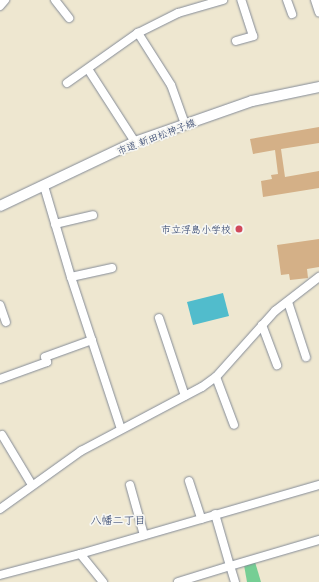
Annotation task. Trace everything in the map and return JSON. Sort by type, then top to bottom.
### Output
[{"type":"street","points":[[0,6],[5,0]]},
{"type":"street","points":[[55,0],[69,18]]},
{"type":"street","points":[[67,83],[138,33],[178,13],[224,0]]},
{"type":"street","points":[[236,41],[253,36],[241,0]]},
{"type":"street","points":[[287,0],[292,14]]},
{"type":"street","points":[[315,0],[319,12]]},
{"type":"street","points":[[138,33],[171,85],[185,124]]},
{"type":"street","points":[[88,68],[135,142]]},
{"type":"street","name":"市道 新田松神子線","points":[[0,206],[135,142],[252,101],[319,87]]},
{"type":"street","points":[[44,186],[71,277],[121,429]]},
{"type":"street","points":[[55,224],[94,215]]},
{"type":"street","points":[[71,277],[112,268]]},
{"type":"street","points":[[0,509],[81,451],[185,396],[216,377],[275,311],[319,277]]},
{"type":"street","points":[[288,302],[306,357]]},
{"type":"street","points":[[0,305],[6,322]]},
{"type":"street","points":[[159,318],[185,396]]},
{"type":"street","points":[[262,325],[277,365]]},
{"type":"street","points":[[0,379],[47,362],[45,357],[92,340]]},
{"type":"street","points":[[216,377],[234,425]]},
{"type":"street","points":[[2,435],[32,485]]},
{"type":"street","points":[[189,482],[201,519]]},
{"type":"street","points":[[130,485],[144,535]]},
{"type":"street","points":[[0,575],[80,554],[319,485]]},
{"type":"street","points":[[215,514],[235,582]]},
{"type":"street","points":[[178,582],[319,540]]},
{"type":"street","points":[[80,554],[103,582]]},
{"type":"green space","points":[[255,562],[261,582],[247,582],[244,565]]},
{"type":"water","points":[[223,293],[229,316],[193,325],[187,302]]},
{"type":"building","points":[[319,127],[319,143],[281,149],[285,177],[319,171],[319,188],[263,197],[261,181],[272,179],[271,175],[278,174],[275,150],[253,154],[250,139]]},
{"type":"building","points":[[319,239],[319,267],[307,269],[308,278],[290,280],[289,274],[281,275],[277,245]]},
{"type":"place","name":"市立浮島小学校","points":[[239,229]]},
{"type":"district","name":"八幡二丁目","points":[[118,520]]}]
